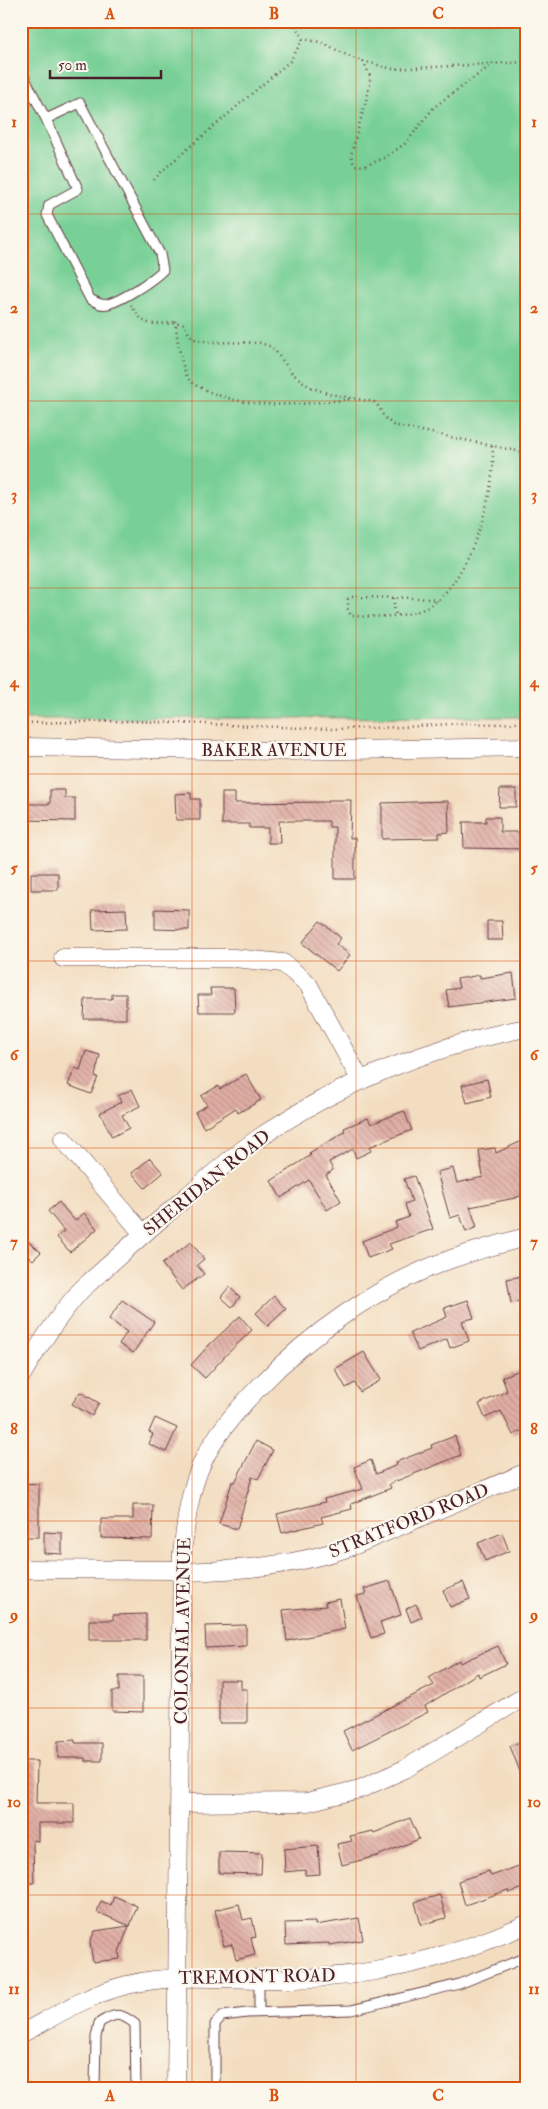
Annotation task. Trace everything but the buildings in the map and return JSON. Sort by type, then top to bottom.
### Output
[{"type":"street","name":"BAKER AVENUE","points":[[21,747],[285,751],[527,747]]},
{"type":"street","points":[[63,958],[234,958],[283,964],[308,984],[361,1081]]},
{"type":"street","name":"SHERIDAN ROAD","points":[[21,1376],[43,1339],[64,1309],[81,1290],[215,1172],[259,1138],[361,1081],[438,1050],[527,1028]]},
{"type":"street","points":[[63,1139],[143,1234]]},
{"type":"street","name":"COLONIAL AVENUE","points":[[176,2088],[182,1572],[188,1506],[202,1464],[215,1438],[237,1410],[275,1370],[316,1335],[354,1308],[387,1289],[452,1258],[527,1237]]},
{"type":"street","name":"STRATFORD ROAD","points":[[21,1569],[177,1570],[182,1572],[256,1569],[326,1556],[527,1472]]},
{"type":"street","points":[[180,1804],[307,1802],[360,1789],[404,1769],[527,1694]]},
{"type":"street","name":"TREMONT ROAD","points":[[21,2034],[102,1992],[141,1982],[177,1978],[321,1978],[375,1971],[425,1960],[466,1948],[527,1924]]},
{"type":"lane","points":[[21,71],[46,119],[78,189],[50,204],[47,215],[90,299],[99,304],[108,304],[154,279],[163,270],[160,254],[80,103],[46,119]]},
{"type":"lane","points":[[215,2088],[215,2024],[222,2016],[259,2012],[351,2010],[459,1984],[527,1957]]},
{"type":"lane","points":[[259,1979],[259,2012]]},
{"type":"lane","points":[[95,2088],[96,2037],[100,2023],[111,2015],[124,2015],[135,2024],[136,2088]]},
{"type":"path","points":[[293,21],[302,39]]},
{"type":"path","points":[[302,39],[320,42],[363,61],[393,69],[527,62]]},
{"type":"path","points":[[154,180],[290,60],[302,39]]},
{"type":"path","points":[[363,61],[370,76],[370,86],[351,155],[354,165],[365,166],[384,158],[406,143],[434,107],[494,63]]},
{"type":"path","points":[[123,296],[143,321],[155,324],[175,321],[184,324],[189,334],[196,340],[260,343],[272,347],[293,374],[310,387],[330,394],[374,402],[384,417],[393,424],[527,453]]},
{"type":"path","points":[[175,321],[185,371],[189,380],[198,387],[226,398],[266,405],[299,404],[354,398]]},
{"type":"path","points":[[438,600],[352,597],[348,600],[348,609],[351,616],[396,615],[426,608],[438,600],[458,576],[478,535],[494,475],[492,445]]},
{"type":"path","points":[[394,598],[396,615]]},
{"type":"path","points":[[21,722],[131,721],[330,728],[527,722]]},
{"type":"green space","points":[[21,21],[527,21],[527,717],[21,719]]}]
